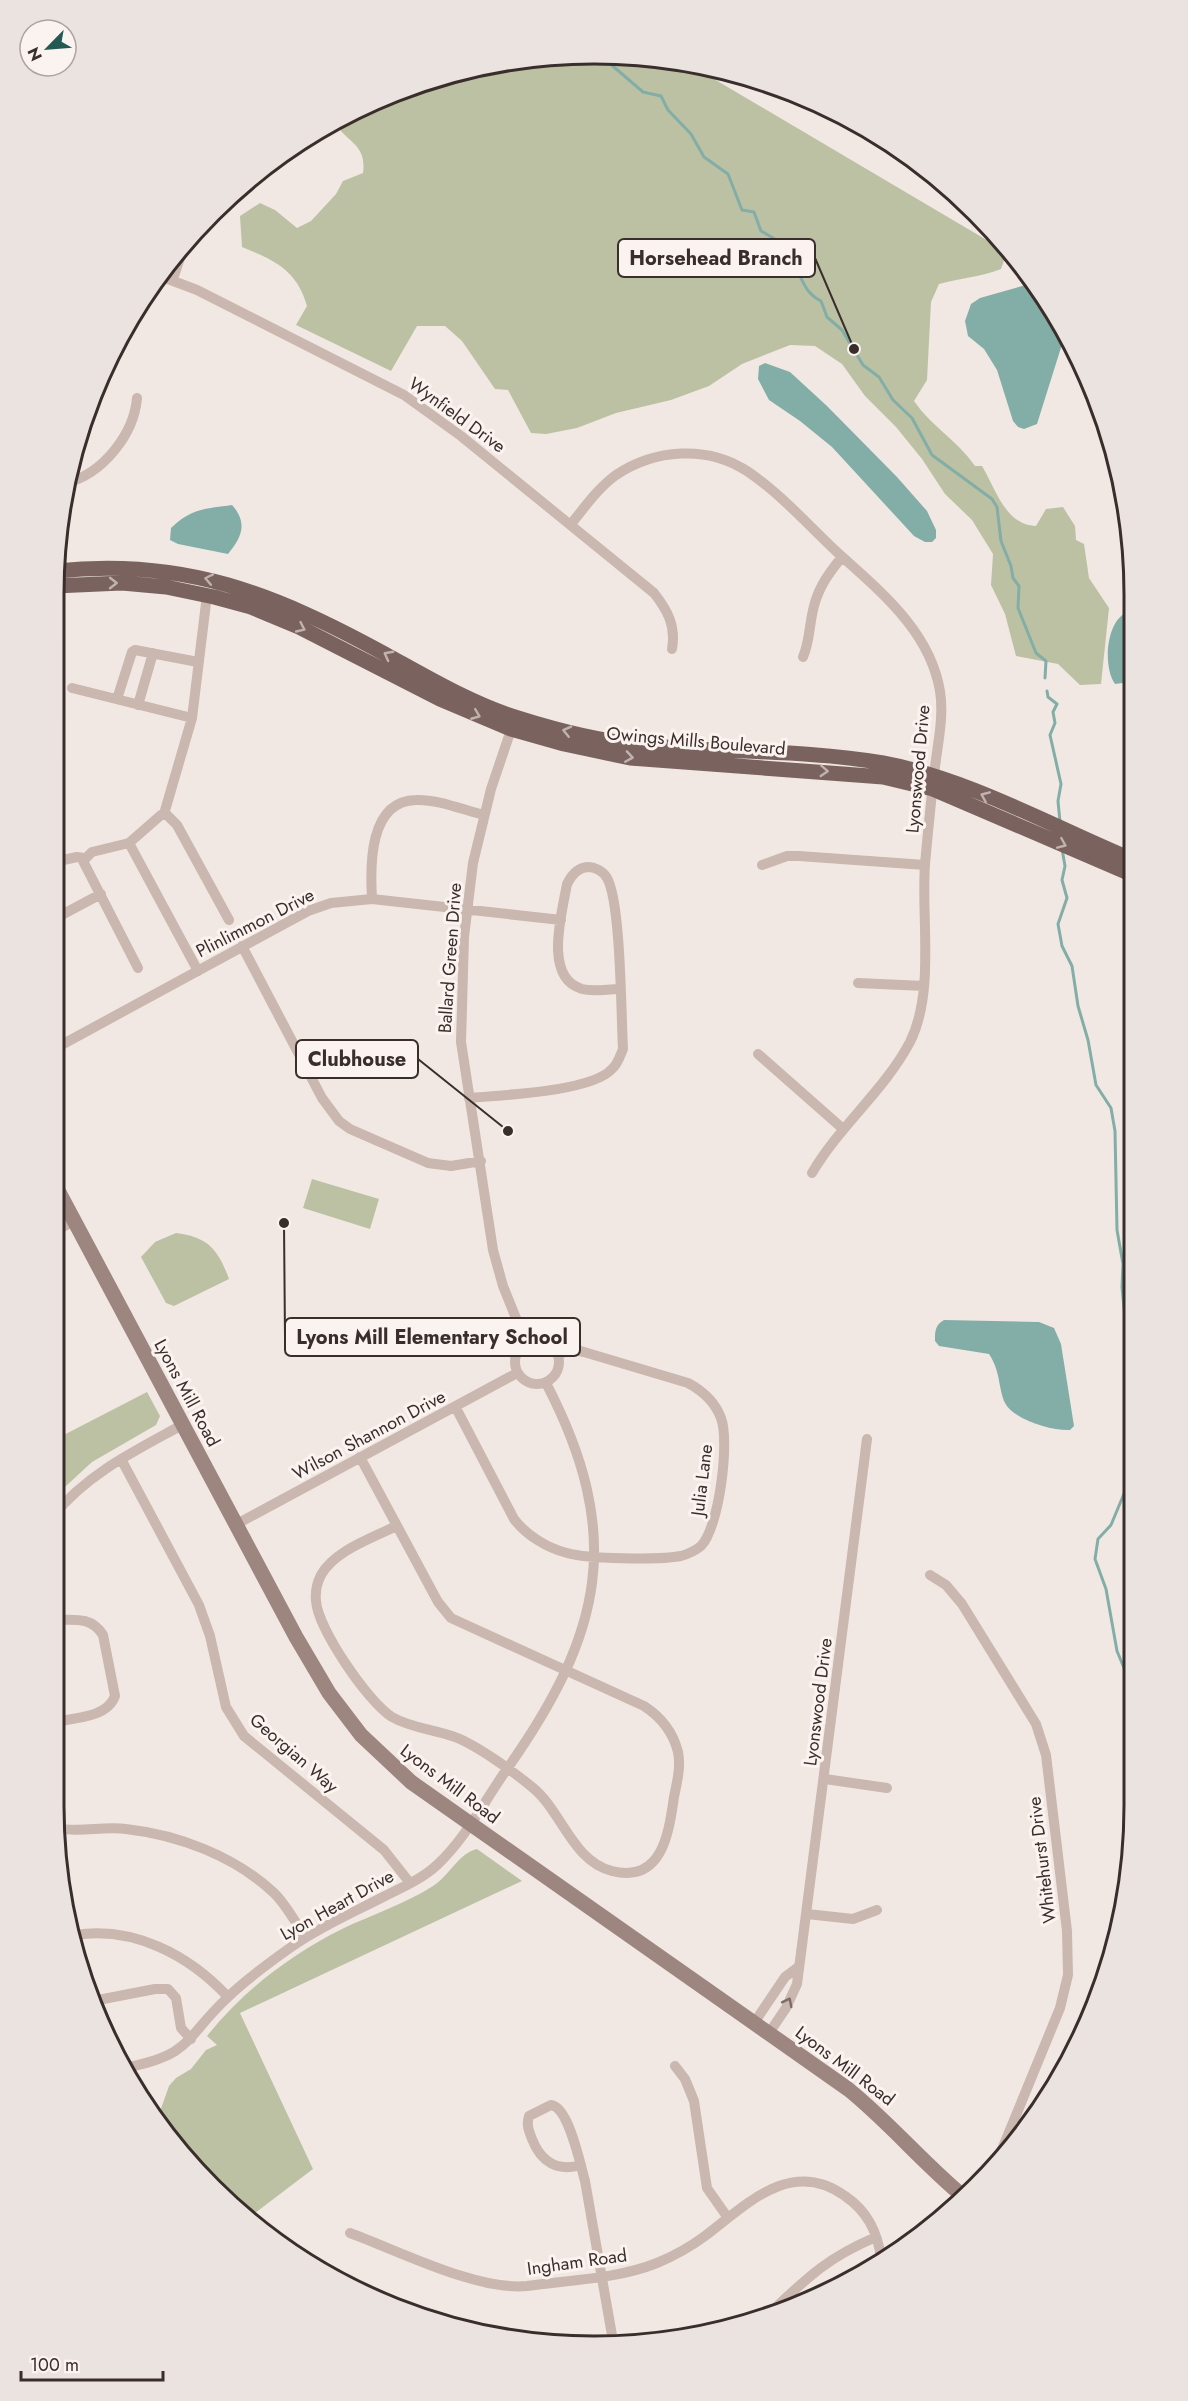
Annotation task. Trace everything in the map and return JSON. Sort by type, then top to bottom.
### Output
[{"type":"main road","name":"Owings Mills Boulevard","points":[[65,571],[128,568],[173,572],[229,584],[312,615],[513,723]]},
{"type":"main road","name":"Owings Mills Boulevard","points":[[64,586],[122,583],[166,587],[251,607],[299,627],[440,699],[513,723],[637,745],[845,758],[934,782],[1038,819],[1124,870]]},
{"type":"main road","name":"Owings Mills Boulevard","points":[[934,782],[1040,835],[1124,857]]},
{"type":"main road","name":"Lyons Mill Road","points":[[64,1201],[235,1525],[313,1667],[355,1728],[411,1782],[872,2108],[934,2171],[957,2191]]},
{"type":"street","points":[[173,279],[176,269]]},
{"type":"street","name":"Wynfield Drive","points":[[170,278],[404,394],[461,436],[654,592],[669,613],[673,626],[672,649]]},
{"type":"street","points":[[78,479],[87,476],[106,459],[132,423],[137,398]]},
{"type":"street","name":"Lyonswood Drive","points":[[571,524],[603,486],[631,467],[662,455],[697,454],[730,462],[746,470],[896,607],[918,637],[931,661],[941,702],[925,865],[924,986],[917,1023],[902,1055],[881,1086],[842,1128],[812,1173]]},
{"type":"street","points":[[803,657],[819,591],[829,573],[842,557]]},
{"type":"street","points":[[84,858],[92,852],[129,843],[164,814],[192,718],[207,595]]},
{"type":"street","points":[[117,699],[132,652],[135,650],[198,662]]},
{"type":"street","points":[[138,705],[153,653]]},
{"type":"street","points":[[72,688],[192,718]]},
{"type":"street","name":"Ballard Green Drive","points":[[513,723],[484,816],[473,863],[460,993],[461,1042],[498,1270],[526,1343]]},
{"type":"street","points":[[372,898],[370,873],[377,831],[393,808],[409,800],[427,800],[484,816]]},
{"type":"street","points":[[164,814],[177,825],[229,920]]},
{"type":"street","points":[[129,843],[198,971]]},
{"type":"street","points":[[64,859],[77,856],[84,858]]},
{"type":"street","points":[[762,865],[787,856],[799,856],[925,865]]},
{"type":"street","points":[[84,858],[83,861],[138,968]]},
{"type":"street","points":[[469,1098],[584,1084],[603,1077],[612,1070],[623,1049],[616,924],[610,885],[605,875],[598,869],[588,867],[573,875],[567,884],[561,920],[559,963],[571,984],[585,990],[619,988]]},
{"type":"street","points":[[64,914],[100,894]]},
{"type":"street","name":"Plinlimmon Drive","points":[[64,1044],[308,911],[331,903],[372,898],[561,920]]},
{"type":"street","points":[[242,946],[322,1098],[339,1121],[350,1129],[428,1163],[451,1166],[480,1161]]},
{"type":"street","points":[[858,983],[924,986]]},
{"type":"street","points":[[758,1054],[842,1128]]},
{"type":"street","points":[[64,1226],[75,1221]]},
{"type":"street","points":[[533,1340],[548,1342],[558,1354],[558,1371],[546,1383],[530,1384],[517,1373],[515,1356],[526,1343],[533,1340]]},
{"type":"street","name":"Julia Lane","points":[[456,1408],[521,1528],[527,1534],[565,1553],[593,1556],[672,1557],[692,1552],[700,1546],[712,1529],[715,1520],[724,1431],[715,1406],[698,1388],[688,1383],[584,1352],[558,1354]]},
{"type":"street","name":"Wilson Shannon Drive","points":[[235,1525],[456,1408],[517,1373]]},
{"type":"street","points":[[470,1824],[543,1716],[567,1671],[590,1606],[593,1556],[590,1498],[574,1441],[546,1383]]},
{"type":"street","points":[[64,1504],[80,1487],[121,1459],[182,1425]]},
{"type":"street","name":"Lyonswood Drive","points":[[769,2033],[786,2008],[797,1984],[797,1968],[807,1914],[825,1779],[867,1439]]},
{"type":"street","points":[[360,1457],[438,1602],[451,1618],[644,1706],[662,1720],[673,1737],[679,1767],[667,1841],[661,1855],[633,1871],[611,1871],[596,1864],[584,1854],[540,1794],[453,1736],[402,1722],[379,1707],[354,1677],[318,1610],[316,1589],[327,1567],[344,1553],[396,1526]]},
{"type":"street","name":"Georgian Way","points":[[121,1459],[199,1605],[210,1636],[223,1699],[237,1726],[384,1850],[410,1883]]},
{"type":"street","name":"Whitehurst Drive","points":[[930,1575],[946,1585],[962,1604],[1036,1724],[1046,1755],[1067,1931],[1068,1975],[1060,2008],[1007,2138]]},
{"type":"street","points":[[64,1620],[85,1620],[98,1627],[104,1635],[115,1696],[113,1702],[99,1713],[64,1720]]},
{"type":"street","points":[[825,1779],[887,1788]]},
{"type":"street","name":"Lyon Heart Drive","points":[[132,2066],[172,2055],[191,2039],[228,1997],[305,1937],[410,1883],[437,1865],[470,1824]]},
{"type":"street","points":[[65,1829],[124,1828],[168,1836],[208,1851],[250,1874],[275,1893],[305,1937]]},
{"type":"street","points":[[807,1914],[853,1918],[877,1910]]},
{"type":"street","points":[[81,1935],[125,1936],[162,1948],[198,1968],[228,1997]]},
{"type":"street","points":[[754,2023],[785,1977],[797,1968]]},
{"type":"street","points":[[101,1999],[155,1989],[168,1989],[176,1998],[181,2028],[191,2039]]},
{"type":"street","points":[[675,2066],[691,2090],[694,2101],[707,2188],[728,2218]]},
{"type":"street","points":[[581,2165],[563,2168],[545,2160],[536,2149],[529,2131],[529,2116],[551,2105],[561,2109],[581,2165],[612,2335]]},
{"type":"street","name":"Ingham Road","points":[[350,2233],[497,2286],[512,2288],[638,2270],[675,2255],[764,2191],[793,2182],[810,2183],[841,2193],[853,2202],[863,2211],[876,2237],[879,2253]]},
{"type":"street","points":[[781,2302],[798,2284],[827,2261],[876,2237]]},
{"type":"green space","points":[[594,64],[663,69],[714,79],[988,241],[1004,260],[1001,269],[939,284],[931,302],[927,380],[914,401],[975,466],[982,466],[1003,504],[1016,519],[1036,526],[1046,509],[1063,507],[1075,526],[1076,540],[1084,544],[1089,578],[1109,608],[1101,684],[1080,685],[1058,664],[1016,656],[1005,614],[991,585],[993,554],[972,520],[945,494],[922,459],[896,427],[865,396],[842,364],[815,346],[790,345],[742,364],[709,386],[671,400],[616,413],[577,428],[546,434],[531,433],[508,390],[495,389],[462,341],[445,326],[417,326],[391,371],[296,325],[307,306],[303,294],[297,283],[283,268],[242,247],[240,216],[260,203],[275,210],[297,228],[311,221],[336,194],[343,181],[363,173],[362,156],[359,150],[340,130],[391,105],[457,83],[491,75],[525,69]]},
{"type":"green space","points":[[312,1179],[379,1199],[370,1229],[303,1208]]},
{"type":"green space","points":[[176,1233],[204,1241],[210,1246],[221,1260],[229,1279],[174,1306],[166,1303],[141,1257],[155,1242]]},
{"type":"green space","points":[[147,1392],[160,1416],[156,1425],[92,1462],[64,1488],[64,1435]]},
{"type":"green space","points":[[477,1849],[522,1881],[240,2013],[313,2169],[255,2213],[196,2156],[160,2110],[169,2086],[176,2078],[191,2069],[206,2050],[217,2045],[207,2036],[236,2004],[268,1975],[323,1939],[433,1886],[471,1851]]},
{"type":"water","points":[[1024,286],[1062,346],[1037,424],[1024,429],[1018,427],[1013,421],[997,370],[984,349],[968,336],[965,321],[971,304],[980,298]]},
{"type":"water","points":[[765,363],[790,372],[897,477],[927,511],[936,530],[936,538],[932,542],[925,542],[914,536],[832,447],[769,400],[758,379],[759,366]]},
{"type":"water","points":[[232,505],[240,518],[241,530],[237,542],[228,554],[178,544],[170,540],[171,528],[192,513]]},
{"type":"water","points":[[1124,614],[1124,683],[1115,684],[1109,667],[1108,647],[1113,627]]},
{"type":"water","points":[[944,1320],[1039,1322],[1054,1328],[1061,1344],[1074,1426],[1070,1430],[1054,1429],[1016,1415],[1005,1403],[996,1367],[989,1354],[939,1346],[935,1341],[936,1329]]},
{"type":"waterway","points":[[612,65],[643,92],[661,96],[668,110],[691,134],[704,157],[728,174],[742,210],[754,212],[761,231],[785,245],[780,256],[782,264],[795,270],[808,291],[821,301],[827,317],[842,330],[863,365],[879,377],[893,400],[912,418],[932,455],[992,499],[997,507],[1001,541],[1013,578],[1019,586],[1018,608],[1036,653],[1046,661],[1045,678]]},
{"type":"waterway","points":[[1047,691],[1048,697],[1057,704],[1053,712],[1055,723],[1050,735],[1061,784],[1058,801],[1060,822]]},
{"type":"waterway","points":[[1062,849],[1065,866],[1062,880],[1067,898],[1058,924],[1062,946],[1072,966],[1078,1006],[1088,1040],[1096,1085],[1111,1108],[1115,1131],[1117,1230],[1123,1264],[1124,1307]]},
{"type":"waterway","points":[[1124,1494],[1111,1525],[1098,1539],[1095,1559],[1106,1589],[1117,1651],[1124,1668]]},
{"type":"place","name":"Horsehead Branch","points":[[854,349]]},
{"type":"place","name":"Clubhouse","points":[[508,1131]]},
{"type":"place","name":"Lyons Mill Elementary School","points":[[284,1223]]}]
